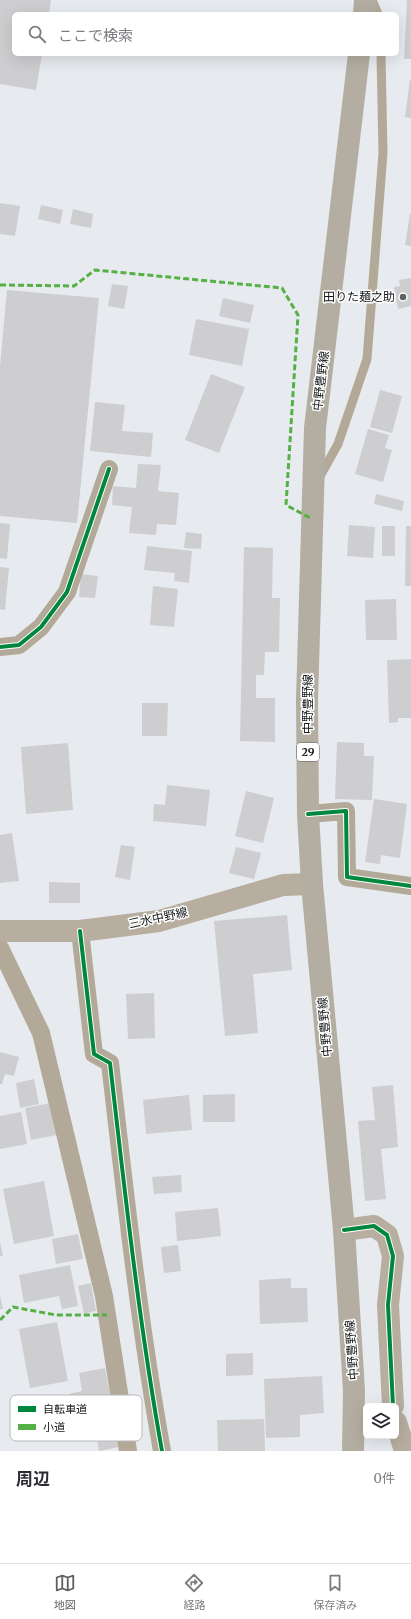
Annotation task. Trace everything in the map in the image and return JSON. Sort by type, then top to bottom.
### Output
[{"type":"main road","points":[[364,12],[366,0]]},
{"type":"main road","name":"中野豊野線","points":[[353,1451],[354,1391],[344,1230],[312,884],[308,814],[307,700],[315,428],[359,56]]},
{"type":"main road","name":"三水中野線","points":[[0,931],[80,931],[159,920],[283,885],[312,884]]},
{"type":"main road","points":[[344,1230],[374,1226],[388,1234],[393,1256],[388,1305],[393,1403]]},
{"type":"main road","points":[[399,1432],[405,1451]]},
{"type":"street","points":[[0,647],[19,645],[41,627],[67,592],[109,469]]},
{"type":"street","points":[[308,814],[346,811],[347,877],[411,886]]},
{"type":"street","points":[[80,931],[94,1054],[110,1063],[137,1291],[151,1391],[162,1451]]},
{"type":"street","points":[[0,948],[41,1033],[104,1296],[119,1395]]},
{"type":"street","points":[[126,1441],[128,1451]]},
{"type":"lane","points":[[372,0],[377,12]]},
{"type":"lane","points":[[313,489],[338,444],[367,359],[383,153],[381,56]]},
{"type":"building","points":[[0,0],[51,0],[49,12],[12,12],[12,56],[42,56],[36,90],[0,84]]},
{"type":"building","points":[[407,0],[411,0],[411,59],[404,59]]},
{"type":"building","points":[[410,79],[411,80],[411,118],[405,117]]},
{"type":"building","points":[[0,203],[20,206],[15,236],[0,234]]},
{"type":"building","points":[[41,205],[63,210],[60,224],[38,219]]},
{"type":"building","points":[[73,209],[93,214],[91,228],[70,224]]},
{"type":"building","points":[[411,214],[411,246],[405,245]]},
{"type":"building","name":"田りた麺之助","points":[[411,278],[411,306],[398,309],[394,287],[400,286],[399,280]]},
{"type":"building","points":[[112,284],[128,286],[124,309],[108,306]]},
{"type":"building","points":[[7,290],[99,298],[77,523],[0,516],[0,366]]},
{"type":"building","points":[[223,298],[254,305],[250,323],[219,316]]},
{"type":"building","points":[[196,319],[249,329],[242,366],[189,355]]},
{"type":"building","points":[[211,374],[245,387],[219,453],[185,440]]},
{"type":"building","points":[[380,390],[402,396],[392,433],[370,427]]},
{"type":"building","points":[[95,402],[125,405],[122,431],[153,433],[151,457],[90,451]]},
{"type":"building","points":[[368,429],[389,435],[385,448],[392,450],[383,482],[355,474]]},
{"type":"building","points":[[138,464],[161,465],[158,491],[179,493],[176,525],[157,524],[156,535],[129,533],[132,507],[112,505],[113,486],[136,488]]},
{"type":"building","points":[[376,494],[404,501],[402,511],[374,504]]},
{"type":"building","points":[[0,523],[10,524],[7,559],[0,558]]},
{"type":"building","points":[[349,525],[375,527],[373,558],[347,556]]},
{"type":"building","points":[[382,526],[395,526],[395,556],[382,556]]},
{"type":"building","points":[[406,526],[411,526],[411,586],[405,586]]},
{"type":"building","points":[[186,532],[202,534],[201,549],[184,548]]},
{"type":"building","points":[[147,546],[192,551],[189,583],[174,581],[175,573],[144,570]]},
{"type":"building","points":[[244,547],[273,548],[272,598],[280,598],[279,652],[265,652],[264,675],[256,675],[256,698],[275,698],[275,742],[240,741]]},
{"type":"building","points":[[0,567],[9,568],[5,610],[0,609]]},
{"type":"building","points":[[81,574],[98,576],[95,598],[79,597]]},
{"type":"building","points":[[153,586],[178,589],[174,627],[150,625]]},
{"type":"building","points":[[396,599],[397,640],[366,640],[365,600]]},
{"type":"building","points":[[411,659],[411,718],[398,718],[398,722],[389,723],[387,660]]},
{"type":"building","points":[[142,703],[168,703],[167,736],[142,736]]},
{"type":"building","points":[[337,742],[364,743],[364,756],[374,756],[372,800],[335,799]]},
{"type":"building","points":[[68,743],[73,810],[26,814],[21,747]]},
{"type":"building","points":[[167,785],[210,790],[206,826],[153,821],[154,804],[165,805]]},
{"type":"building","points":[[246,791],[274,798],[263,843],[235,836]]},
{"type":"building","points":[[374,799],[407,804],[400,858],[381,855],[380,864],[365,862]]},
{"type":"building","points":[[12,833],[19,881],[0,883],[0,835]]},
{"type":"building","points":[[121,845],[135,847],[130,880],[115,877]]},
{"type":"building","points":[[236,847],[261,853],[254,879],[229,873]]},
{"type":"building","points":[[49,882],[80,883],[80,903],[49,903]]},
{"type":"building","points":[[287,915],[292,970],[253,974],[258,1033],[225,1036],[214,921]]},
{"type":"building","points":[[154,993],[155,1038],[128,1039],[126,994]]},
{"type":"building","points":[[0,1052],[19,1057],[14,1076],[5,1074],[2,1084],[0,1084]]},
{"type":"building","points":[[34,1079],[39,1104],[20,1108],[16,1083]]},
{"type":"building","points":[[393,1085],[398,1147],[381,1149],[386,1199],[365,1201],[358,1121],[375,1120],[372,1087]]},
{"type":"building","points":[[235,1094],[235,1122],[203,1122],[203,1095]]},
{"type":"building","points":[[189,1095],[192,1130],[146,1134],[143,1100]]},
{"type":"building","points":[[56,1102],[62,1134],[31,1140],[25,1108]]},
{"type":"building","points":[[21,1112],[27,1144],[0,1149],[0,1116]]},
{"type":"building","points":[[181,1175],[182,1192],[154,1194],[152,1177]]},
{"type":"building","points":[[44,1181],[54,1236],[14,1244],[3,1189]]},
{"type":"building","points":[[218,1208],[221,1236],[177,1241],[175,1212]]},
{"type":"building","points":[[78,1234],[83,1259],[56,1264],[52,1239]]},
{"type":"building","points":[[0,1242],[3,1256],[0,1256]]},
{"type":"building","points":[[178,1245],[181,1271],[164,1273],[161,1247]]},
{"type":"building","points":[[70,1265],[78,1306],[62,1309],[59,1296],[24,1303],[19,1275]]},
{"type":"building","points":[[291,1278],[291,1288],[307,1288],[308,1322],[260,1324],[259,1280]]},
{"type":"building","points":[[91,1283],[96,1311],[84,1314],[78,1286]]},
{"type":"building","points":[[0,1296],[3,1309],[0,1309]]},
{"type":"building","points":[[57,1322],[68,1381],[30,1388],[19,1329]]},
{"type":"building","points":[[253,1353],[253,1375],[226,1376],[226,1354]]},
{"type":"building","points":[[105,1368],[110,1395],[69,1395],[82,1391],[79,1373]]},
{"type":"building","points":[[322,1376],[324,1413],[300,1415],[300,1437],[266,1438],[264,1379]]},
{"type":"building","points":[[264,1419],[265,1451],[218,1451],[217,1420]]},
{"type":"building","points":[[97,1441],[118,1441],[119,1447],[99,1451]]},
{"type":"marked path","points":[[0,285],[74,286],[95,270],[282,288],[298,315],[286,505],[312,519]]},
{"type":"marked path","points":[[0,1320],[13,1307],[56,1315],[107,1315]]},
{"type":"cycle path","points":[[0,647],[19,645],[41,627],[67,592],[109,469]]},
{"type":"cycle path","points":[[308,814],[346,811],[347,877],[411,886]]},
{"type":"cycle path","points":[[80,931],[94,1054],[110,1063],[139,1306],[162,1451]]},
{"type":"cycle path","points":[[344,1230],[374,1226],[387,1235],[393,1256],[388,1305],[393,1403]]},
{"type":"place","name":"田りた麺之助","points":[[403,297]]}]
